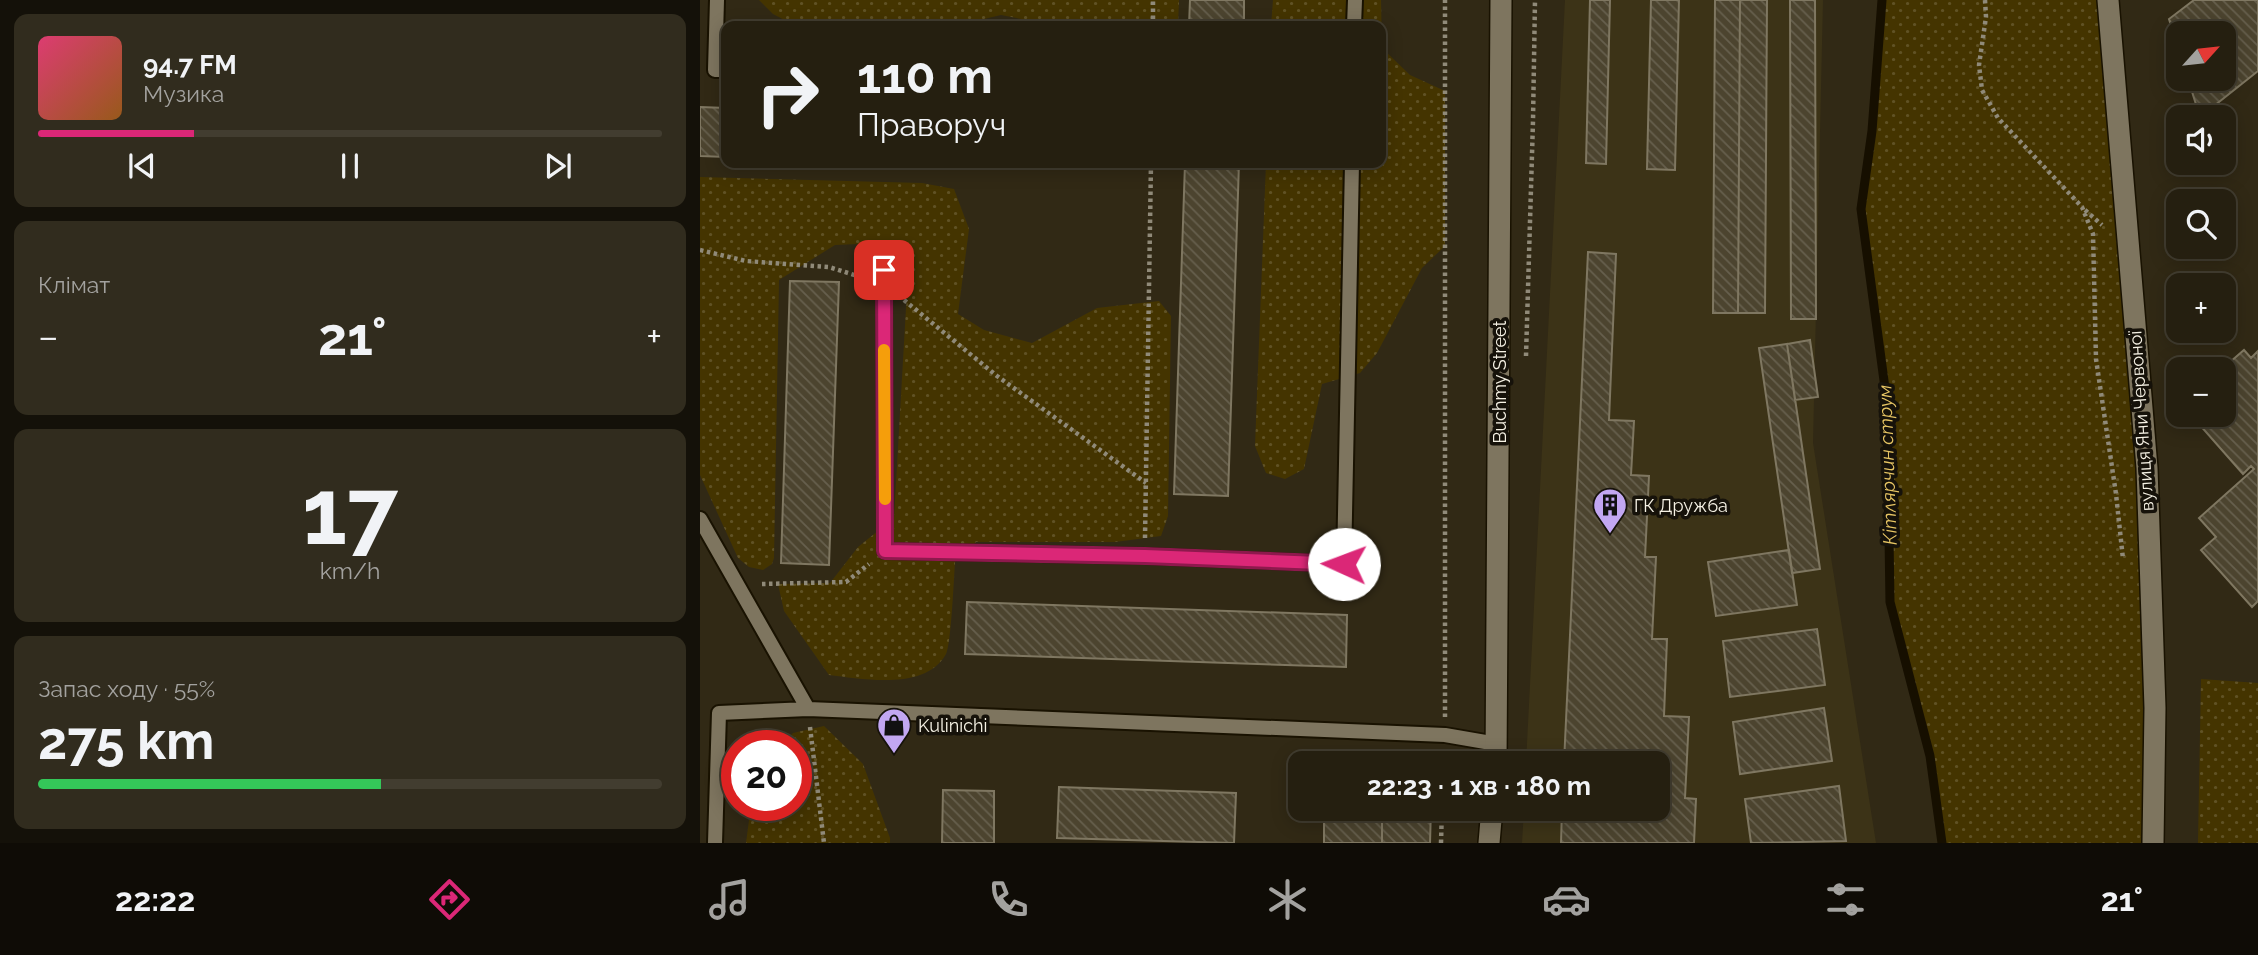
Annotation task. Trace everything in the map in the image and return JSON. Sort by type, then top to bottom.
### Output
[{"type":"street","name":"Buchmy Street","points":[[1496,751],[1501,0]]},
{"type":"street","name":"вулиця Яни Червоної","points":[[2108,0],[2147,468],[2155,708],[2153,843]]},
{"type":"street","points":[[1489,843],[1491,821]]},
{"type":"lane","points":[[717,0],[715,70],[721,70]]},
{"type":"lane","points":[[1354,21],[1355,0]]},
{"type":"lane","points":[[884,277],[885,551],[1145,556],[1344,564],[1352,168]]},
{"type":"lane","points":[[700,519],[706,541],[736,585],[808,709]]},
{"type":"lane","points":[[715,843],[719,713],[808,709],[1445,735],[1490,751]]},
{"type":"path","points":[[1153,0],[1153,21]]},
{"type":"path","points":[[1445,0],[1445,735]]},
{"type":"path","points":[[1526,359],[1535,0]]},
{"type":"path","points":[[1985,0],[1986,17],[1979,65],[1982,90],[1998,118],[2082,207],[2093,234],[2095,359],[2116,494],[2123,564]]},
{"type":"path","points":[[1145,556],[1151,168]]},
{"type":"path","points":[[700,250],[746,261],[829,267],[884,277],[997,376],[1146,483]]},
{"type":"path","points":[[736,585],[846,582],[885,551]]},
{"type":"path","points":[[808,709],[824,843]]},
{"type":"path","points":[[1441,843],[1442,821]]},
{"type":"shaded area","points":[[759,0],[1179,0],[1178,21],[1028,21],[1001,15],[975,21],[786,21],[773,14]]},
{"type":"shaded area","points":[[1273,0],[1381,0],[1381,21],[1271,21]]},
{"type":"shaded area","points":[[1565,0],[1823,0],[1813,443],[1876,843],[1522,843],[1523,821],[1670,821],[1670,751],[1527,751]]},
{"type":"shaded area","points":[[1883,0],[2108,0],[2128,249],[2153,843],[1943,843],[1931,756],[1892,601],[1889,403],[1862,209],[1873,131]]},
{"type":"shaded area","points":[[1386,52],[1410,75],[1445,91],[1445,246],[1422,268],[1377,353],[1360,373],[1322,384],[1304,469],[1285,479],[1266,473],[1255,446],[1266,168],[1386,168]]},
{"type":"shaded area","points":[[700,177],[922,183],[954,189],[969,229],[958,314],[984,330],[1032,343],[1097,308],[1159,301],[1171,316],[1168,516],[1161,536],[1115,542],[976,542],[955,562],[948,648],[937,666],[909,678],[893,680],[829,675],[784,611],[778,584],[830,583],[858,547],[894,518],[908,273],[882,243],[835,245],[779,280],[774,558],[772,564],[763,570],[749,567],[738,558],[700,475]]},
{"type":"shaded area","points":[[2201,679],[2258,683],[2258,843],[2198,843]]},
{"type":"shaded area","points":[[824,726],[863,764],[890,843],[746,843],[749,821],[812,821],[812,730],[806,730]]},
{"type":"building","points":[[1190,0],[1244,0],[1244,21],[1189,21]]},
{"type":"building","points":[[1590,0],[1610,0],[1606,164],[1586,163]]},
{"type":"building","points":[[1651,0],[1679,0],[1675,170],[1647,169]]},
{"type":"building","points":[[1715,0],[1740,0],[1738,313],[1713,313]]},
{"type":"building","points":[[1740,0],[1767,0],[1765,313],[1738,313]]},
{"type":"building","points":[[1790,0],[1815,0],[1816,319],[1791,319]]},
{"type":"building","points":[[2194,0],[2258,0],[2258,71],[2236,88],[2236,21],[2169,19]]},
{"type":"building","points":[[2192,91],[2233,91],[2215,105],[2196,105]]},
{"type":"building","points":[[700,107],[721,108],[721,157],[700,156]]},
{"type":"building","points":[[1185,168],[1239,168],[1228,496],[1174,494]]},
{"type":"building","name":"ГК Дружба","points":[[1588,252],[1616,254],[1609,420],[1634,421],[1631,475],[1649,476],[1645,557],[1656,557],[1652,639],[1667,639],[1664,716],[1689,717],[1685,798],[1696,799],[1694,843],[1561,843],[1562,821],[1670,821],[1670,751],[1565,751]]},
{"type":"building","points":[[790,281],[839,282],[829,565],[781,563]]},
{"type":"building","points":[[1810,340],[1818,397],[1795,400],[1787,344]]},
{"type":"building","points":[[1787,344],[1820,569],[1792,573],[1759,348]]},
{"type":"building","points":[[2244,350],[2251,358],[2258,351],[2258,601],[2252,607],[2201,550],[2216,537],[2199,518],[2254,469],[2251,466],[2243,474],[2202,427],[2236,427],[2236,357]]},
{"type":"building","points":[[1789,550],[1797,605],[1716,616],[1708,562]]},
{"type":"building","points":[[967,602],[1347,615],[1346,667],[965,654]]},
{"type":"building","points":[[1817,629],[1825,685],[1730,697],[1723,641]]},
{"type":"building","points":[[1824,708],[1832,761],[1740,774],[1733,722]]},
{"type":"building","points":[[1839,786],[1846,841],[1751,843],[1745,799]]},
{"type":"building","points":[[1059,787],[1236,793],[1234,843],[1057,838]]},
{"type":"building","points":[[943,790],[994,791],[994,843],[942,843]]},
{"type":"building","points":[[1324,821],[1382,821],[1382,843],[1324,843]]},
{"type":"building","points":[[1382,821],[1431,821],[1430,843],[1382,843]]},
{"type":"waterway","name":"Кітлярчин струм","points":[[1882,0],[1872,131],[1861,209],[1887,403],[1890,602],[1930,756],[1942,843]]},
{"type":"slow traffic","points":[[884,350],[885,499]]},
{"type":"place","name":"ГК Дружба","points":[[1610,535]]},
{"type":"place","name":"Kulinichi","points":[[894,755]]},
{"type":"route","points":[[884,270],[885,551],[1145,556],[1344,564]]}]
